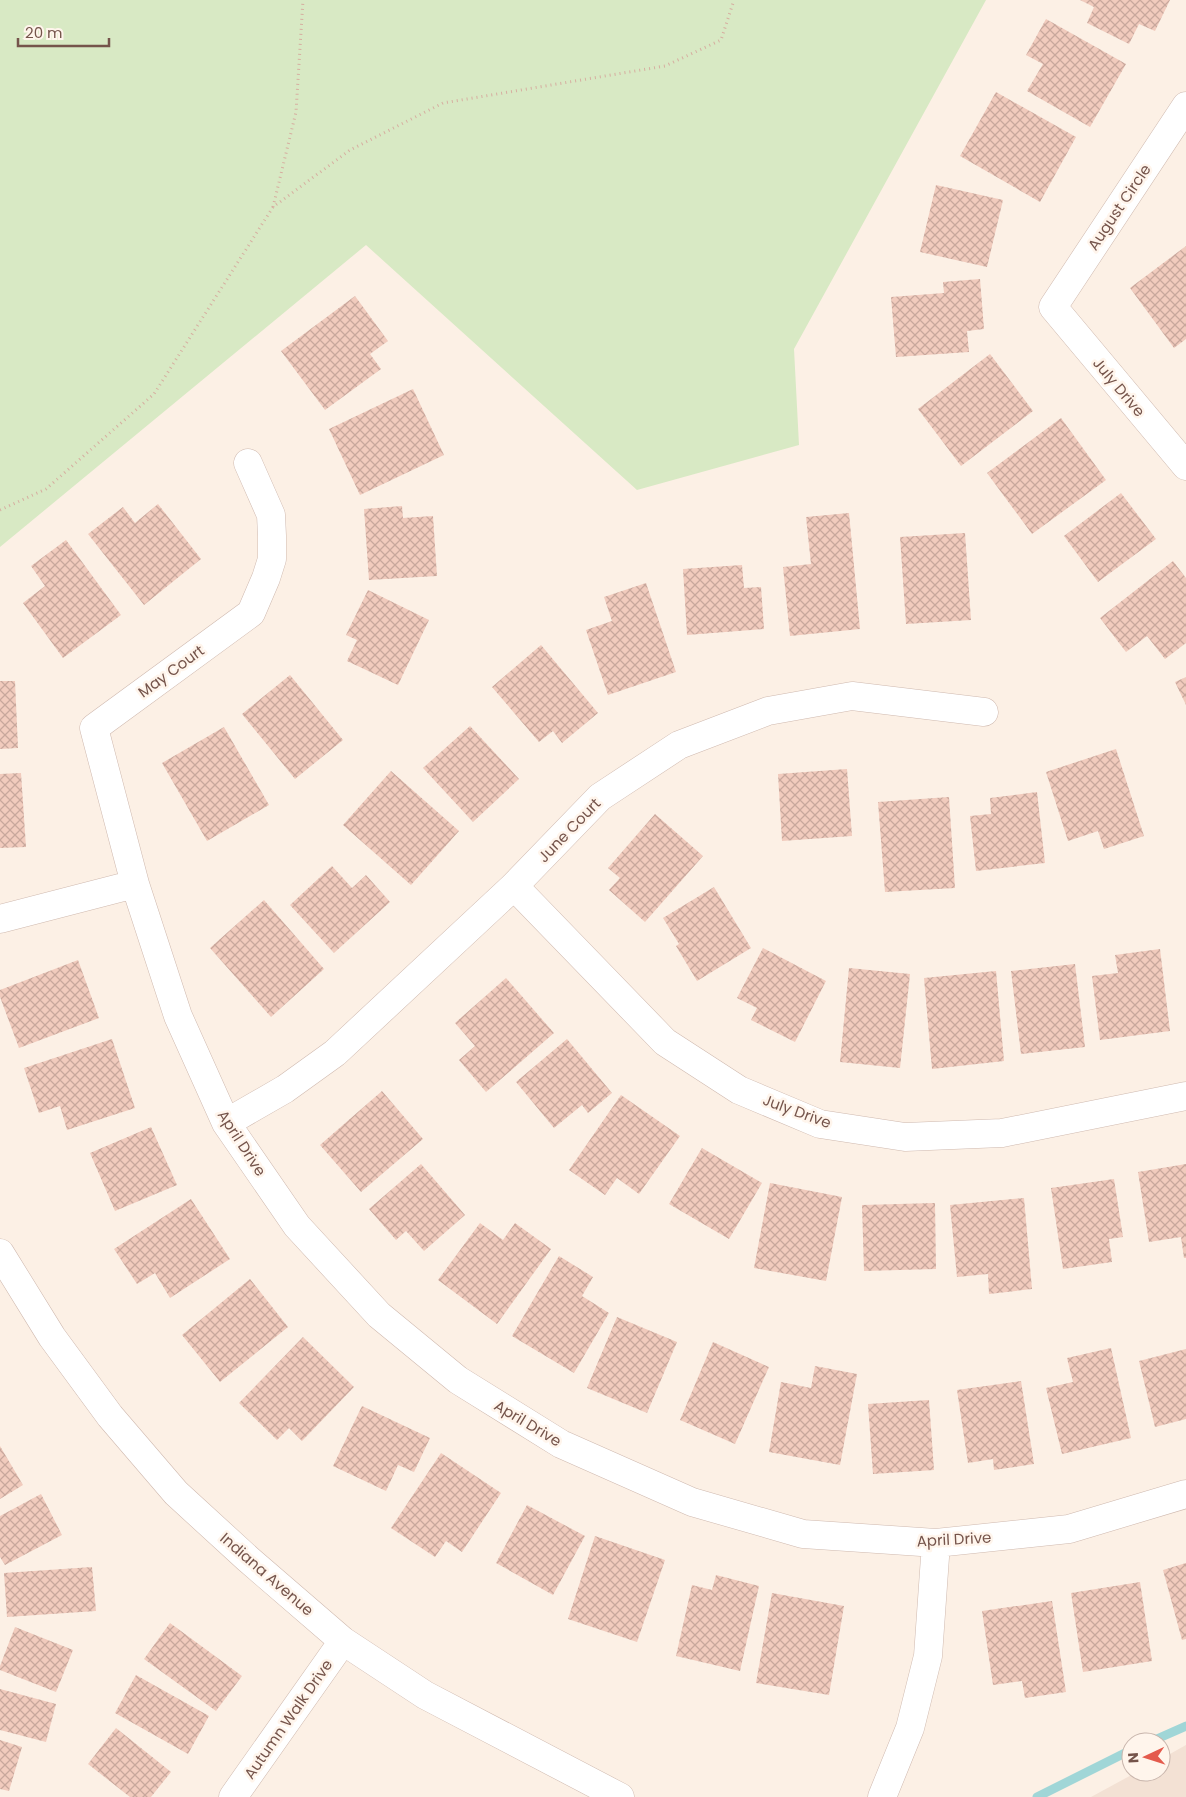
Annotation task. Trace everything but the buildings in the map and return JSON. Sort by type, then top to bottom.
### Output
[{"type":"street","name":"August Circle","points":[[1053,307],[1186,106]]},
{"type":"street","name":"July Drive","points":[[1053,307],[1186,466]]},
{"type":"street","name":"May Court","points":[[135,884],[94,728],[251,613],[272,559],[272,536],[271,516],[248,463]]},
{"type":"street","name":"June Court","points":[[226,1123],[285,1089],[335,1053],[514,886],[600,797],[679,745],[768,711],[852,696],[984,712]]},
{"type":"street","points":[[0,919],[135,884]]},
{"type":"street","name":"April Drive","points":[[135,884],[178,1016],[226,1123],[297,1226],[379,1315],[458,1380],[561,1444],[692,1502],[803,1534],[936,1543],[1069,1529],[1186,1494]]},
{"type":"street","name":"July Drive","points":[[514,886],[665,1042],[739,1090],[820,1124],[905,1137],[1002,1133],[1186,1096]]},
{"type":"street","name":"Indiana Avenue","points":[[0,1253],[52,1337],[110,1416],[176,1493],[248,1559],[343,1641],[426,1695],[620,1797]]},
{"type":"street","points":[[882,1797],[910,1728],[928,1656],[936,1543]]},
{"type":"street","name":"Autumn Walk Drive","points":[[233,1797],[343,1641]]},
{"type":"path","points":[[0,510],[46,489],[154,394],[272,207],[296,112],[303,0]]},
{"type":"path","points":[[272,207],[350,150],[442,102],[665,66],[721,40],[734,0]]},
{"type":"shaded area","points":[[1186,1745],[1186,1797],[1091,1797],[1121,1781],[1171,1782],[1171,1753]]},
{"type":"green space","points":[[0,0],[986,0],[794,349],[799,445],[637,490],[366,245],[0,547]]},
{"type":"waterway","points":[[1171,1733],[1186,1726]]},
{"type":"waterway","points":[[1037,1797],[1121,1755]]}]
